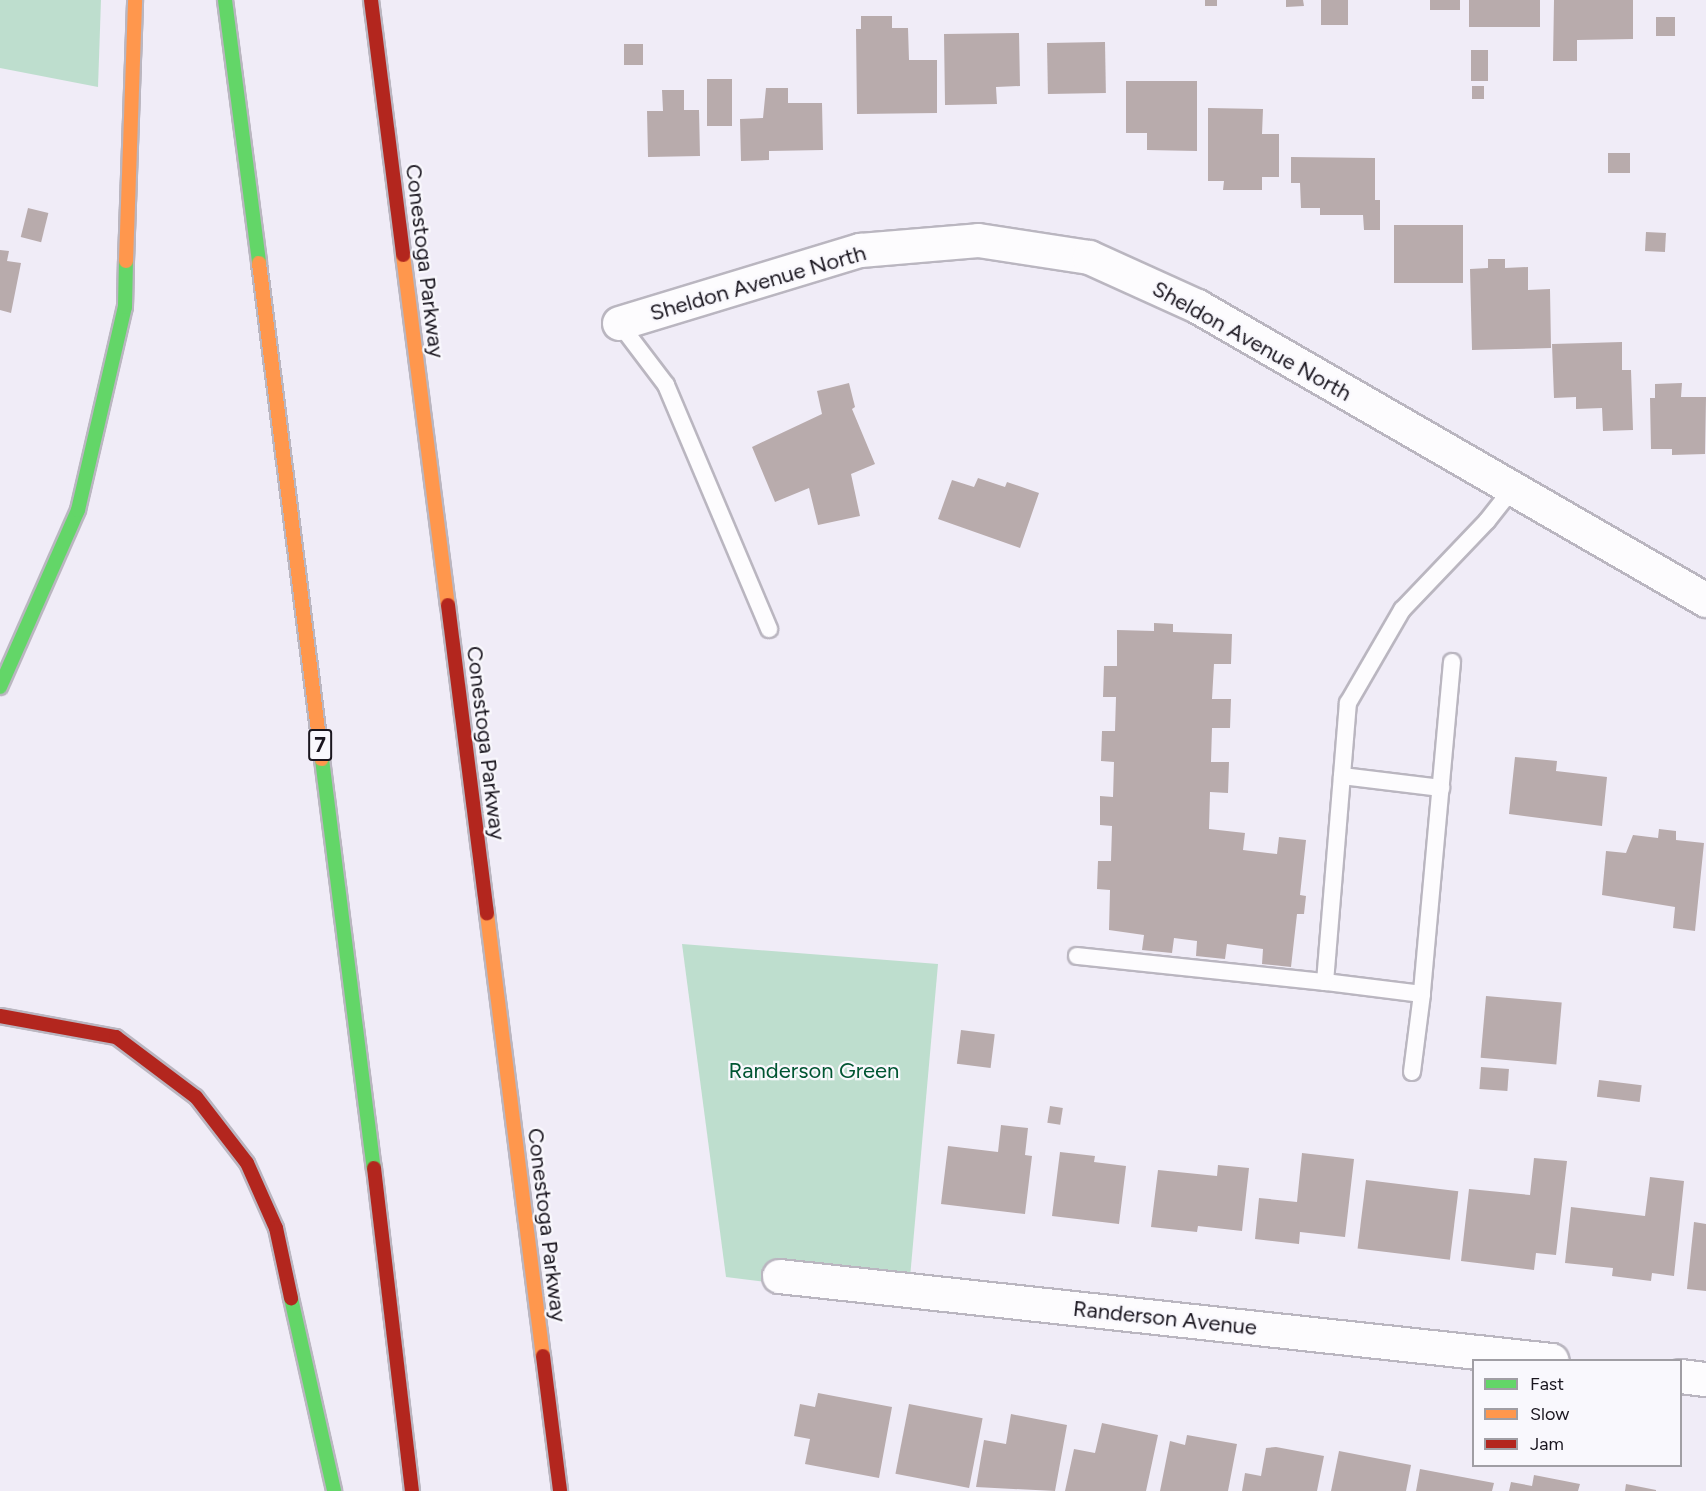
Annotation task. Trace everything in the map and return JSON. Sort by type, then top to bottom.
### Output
[{"type":"highway","points":[[0,687],[78,510],[125,307],[135,0]]},
{"type":"highway","name":"7","points":[[225,0],[400,1368],[412,1491]]},
{"type":"highway","name":"Conestoga Parkway","points":[[371,0],[560,1491]]},
{"type":"highway","points":[[0,1017],[26,1018],[116,1037],[196,1097],[247,1163],[276,1228],[334,1491]]},
{"type":"street","name":"Sheldon Avenue North","points":[[619,324],[860,250],[978,240],[1089,257],[1197,306],[1706,600]]},
{"type":"street","name":"Randerson Avenue","points":[[779,1276],[1542,1359]]},
{"type":"street","points":[[1682,1376],[1706,1379]]},
{"type":"lane","points":[[619,324],[666,386],[769,629]]},
{"type":"lane","points":[[1325,982],[1348,703],[1402,610],[1487,521],[1513,488]]},
{"type":"lane","points":[[1412,1072],[1422,994],[1452,662]]},
{"type":"lane","points":[[1342,776],[1441,788]]},
{"type":"lane","points":[[1077,956],[1422,994]]},
{"type":"green space","points":[[0,0],[101,0],[98,87],[0,68]]},
{"type":"green space","name":"Randerson Green","points":[[682,944],[938,964],[908,1300],[726,1277]]},
{"type":"building","points":[[1205,0],[1217,0],[1217,6],[1205,6]]},
{"type":"building","points":[[1286,0],[1303,0],[1304,6],[1286,7]]},
{"type":"building","points":[[1321,0],[1348,0],[1348,25],[1321,25]]},
{"type":"building","points":[[1430,0],[1460,0],[1460,10],[1430,10]]},
{"type":"building","points":[[1469,0],[1540,0],[1540,27],[1469,27]]},
{"type":"building","points":[[1554,0],[1633,0],[1633,39],[1577,40],[1577,61],[1553,61]]},
{"type":"building","points":[[861,16],[892,16],[892,28],[908,28],[909,60],[937,60],[937,113],[857,114],[856,29],[861,29]]},
{"type":"building","points":[[1656,17],[1675,17],[1675,36],[1656,36]]},
{"type":"building","points":[[1019,33],[1020,86],[996,87],[997,104],[945,105],[944,34]]},
{"type":"building","points":[[1105,42],[1106,93],[1048,94],[1047,43]]},
{"type":"building","points":[[624,44],[643,44],[643,65],[624,65]]},
{"type":"building","points":[[1471,50],[1488,50],[1488,81],[1471,81]]},
{"type":"building","points":[[707,79],[732,79],[732,126],[707,126]]},
{"type":"building","points":[[1126,81],[1197,81],[1197,151],[1147,150],[1147,133],[1126,133]]},
{"type":"building","points":[[1472,86],[1484,86],[1484,99],[1472,99]]},
{"type":"building","points":[[766,88],[788,88],[788,103],[822,103],[823,150],[769,151],[769,160],[741,161],[740,119],[763,118]]},
{"type":"building","points":[[662,90],[684,90],[684,110],[699,110],[700,156],[648,157],[647,111],[663,111]]},
{"type":"building","points":[[1208,108],[1263,109],[1262,134],[1279,134],[1279,177],[1262,177],[1262,190],[1223,190],[1224,181],[1208,181]]},
{"type":"building","points":[[1608,153],[1630,153],[1630,173],[1608,173]]},
{"type":"building","points":[[1291,157],[1375,158],[1375,200],[1380,200],[1380,230],[1364,230],[1363,215],[1320,215],[1320,208],[1301,208],[1300,183],[1291,183]]},
{"type":"building","points":[[28,208],[48,213],[41,242],[21,237]]},
{"type":"building","points":[[1394,225],[1463,225],[1463,283],[1394,283]]},
{"type":"building","points":[[1646,232],[1666,233],[1665,252],[1645,251]]},
{"type":"building","points":[[0,250],[9,251],[7,261],[21,263],[11,313],[0,310]]},
{"type":"building","points":[[1488,259],[1505,259],[1505,268],[1528,267],[1528,290],[1550,289],[1551,348],[1472,350],[1470,269],[1488,268]]},
{"type":"building","points":[[1622,342],[1622,370],[1631,370],[1633,430],[1603,431],[1602,408],[1576,409],[1576,397],[1554,398],[1552,344]]},
{"type":"building","points":[[849,383],[855,407],[852,409],[875,464],[851,474],[860,516],[818,525],[809,488],[775,502],[752,447],[822,414],[817,391]]},
{"type":"building","points":[[1682,383],[1681,397],[1706,397],[1705,454],[1672,455],[1672,449],[1651,449],[1650,398],[1655,398],[1655,384]]},
{"type":"building","points":[[978,478],[1005,487],[1007,482],[1039,493],[1020,548],[938,519],[952,480],[974,487]]},
{"type":"building","points":[[1154,623],[1173,624],[1173,632],[1232,634],[1231,664],[1214,664],[1212,699],[1231,699],[1230,728],[1212,728],[1211,762],[1229,762],[1228,793],[1210,792],[1209,829],[1245,833],[1243,850],[1277,854],[1279,837],[1306,840],[1300,895],[1306,896],[1304,914],[1297,914],[1291,967],[1262,964],[1263,949],[1227,944],[1225,959],[1196,956],[1197,941],[1174,938],[1172,953],[1142,950],[1144,935],[1109,930],[1110,890],[1097,889],[1098,861],[1111,861],[1112,826],[1100,825],[1100,796],[1113,797],[1114,762],[1101,761],[1102,731],[1115,731],[1116,697],[1103,697],[1104,666],[1117,666],[1117,630],[1154,631]]},
{"type":"building","points":[[1515,757],[1557,761],[1556,771],[1607,777],[1602,826],[1509,814]]},
{"type":"building","points":[[1659,829],[1676,831],[1676,840],[1704,843],[1695,931],[1673,928],[1675,907],[1602,895],[1606,851],[1626,853],[1633,835],[1658,838]]},
{"type":"building","points":[[1486,996],[1562,1003],[1556,1064],[1481,1058]]},
{"type":"building","points":[[961,1030],[995,1034],[991,1068],[957,1064]]},
{"type":"building","points":[[1481,1067],[1509,1069],[1507,1091],[1479,1089]]},
{"type":"building","points":[[1599,1080],[1642,1085],[1640,1102],[1597,1097]]},
{"type":"building","points":[[1050,1106],[1063,1108],[1060,1125],[1047,1123]]},
{"type":"building","points":[[1001,1125],[1028,1128],[1025,1155],[1032,1156],[1025,1214],[941,1204],[948,1146],[998,1152]]},
{"type":"building","points":[[1060,1152],[1095,1156],[1094,1162],[1126,1166],[1119,1224],[1052,1216]]},
{"type":"building","points":[[1302,1153],[1354,1159],[1345,1237],[1300,1232],[1299,1244],[1255,1239],[1259,1198],[1297,1202]]},
{"type":"building","points":[[1534,1158],[1567,1161],[1556,1255],[1536,1253],[1534,1270],[1461,1261],[1469,1189],[1530,1195]]},
{"type":"building","points":[[1218,1165],[1249,1168],[1242,1231],[1198,1226],[1197,1232],[1151,1227],[1158,1170],[1217,1176]]},
{"type":"building","points":[[1650,1177],[1684,1181],[1674,1276],[1652,1273],[1651,1281],[1612,1276],[1613,1268],[1565,1263],[1571,1207],[1645,1216]]},
{"type":"building","points":[[1366,1180],[1458,1191],[1450,1260],[1358,1248]]},
{"type":"building","points":[[1694,1222],[1706,1224],[1706,1291],[1687,1289]]},
{"type":"building","points":[[818,1393],[892,1407],[879,1478],[805,1464],[810,1439],[794,1436],[800,1404],[815,1407]]},
{"type":"building","points":[[909,1404],[983,1418],[969,1488],[895,1474]]},
{"type":"building","points":[[1011,1414],[1067,1425],[1055,1491],[976,1487],[984,1440],[1006,1444]]},
{"type":"building","points":[[1102,1423],[1158,1435],[1146,1491],[1065,1491],[1074,1449],[1095,1453]]},
{"type":"building","points":[[1187,1435],[1237,1444],[1228,1491],[1160,1491],[1170,1441],[1185,1445]]},
{"type":"building","points":[[1276,1447],[1324,1456],[1317,1491],[1242,1491],[1245,1473],[1261,1476],[1266,1448]]},
{"type":"building","points":[[1339,1451],[1411,1465],[1406,1491],[1331,1491]]},
{"type":"building","points":[[1420,1469],[1494,1483],[1492,1491],[1416,1491]]},
{"type":"building","points":[[1534,1475],[1580,1484],[1578,1491],[1509,1491],[1511,1482],[1532,1486]]},
{"type":"building","points":[[1626,1484],[1656,1490],[1656,1491],[1625,1491]]},
{"type":"traffic: fast","points":[[225,0],[259,263]]},
{"type":"traffic: fast","points":[[0,687],[78,510],[125,307],[126,261]]},
{"type":"traffic: fast","points":[[322,759],[374,1168]]},
{"type":"traffic: fast","points":[[291,1298],[334,1491]]},
{"type":"traffic: slow","points":[[126,261],[135,0]]},
{"type":"traffic: slow","points":[[403,255],[448,605]]},
{"type":"traffic: slow","points":[[259,263],[322,759]]},
{"type":"traffic: slow","points":[[487,914],[543,1356]]},
{"type":"traffic: jam","points":[[371,0],[403,255]]},
{"type":"traffic: jam","points":[[448,605],[487,914]]},
{"type":"traffic: jam","points":[[0,1016],[116,1037],[196,1097],[247,1163],[276,1228],[291,1298]]},
{"type":"traffic: jam","points":[[374,1168],[412,1491]]},
{"type":"traffic: jam","points":[[543,1356],[560,1491]]}]
